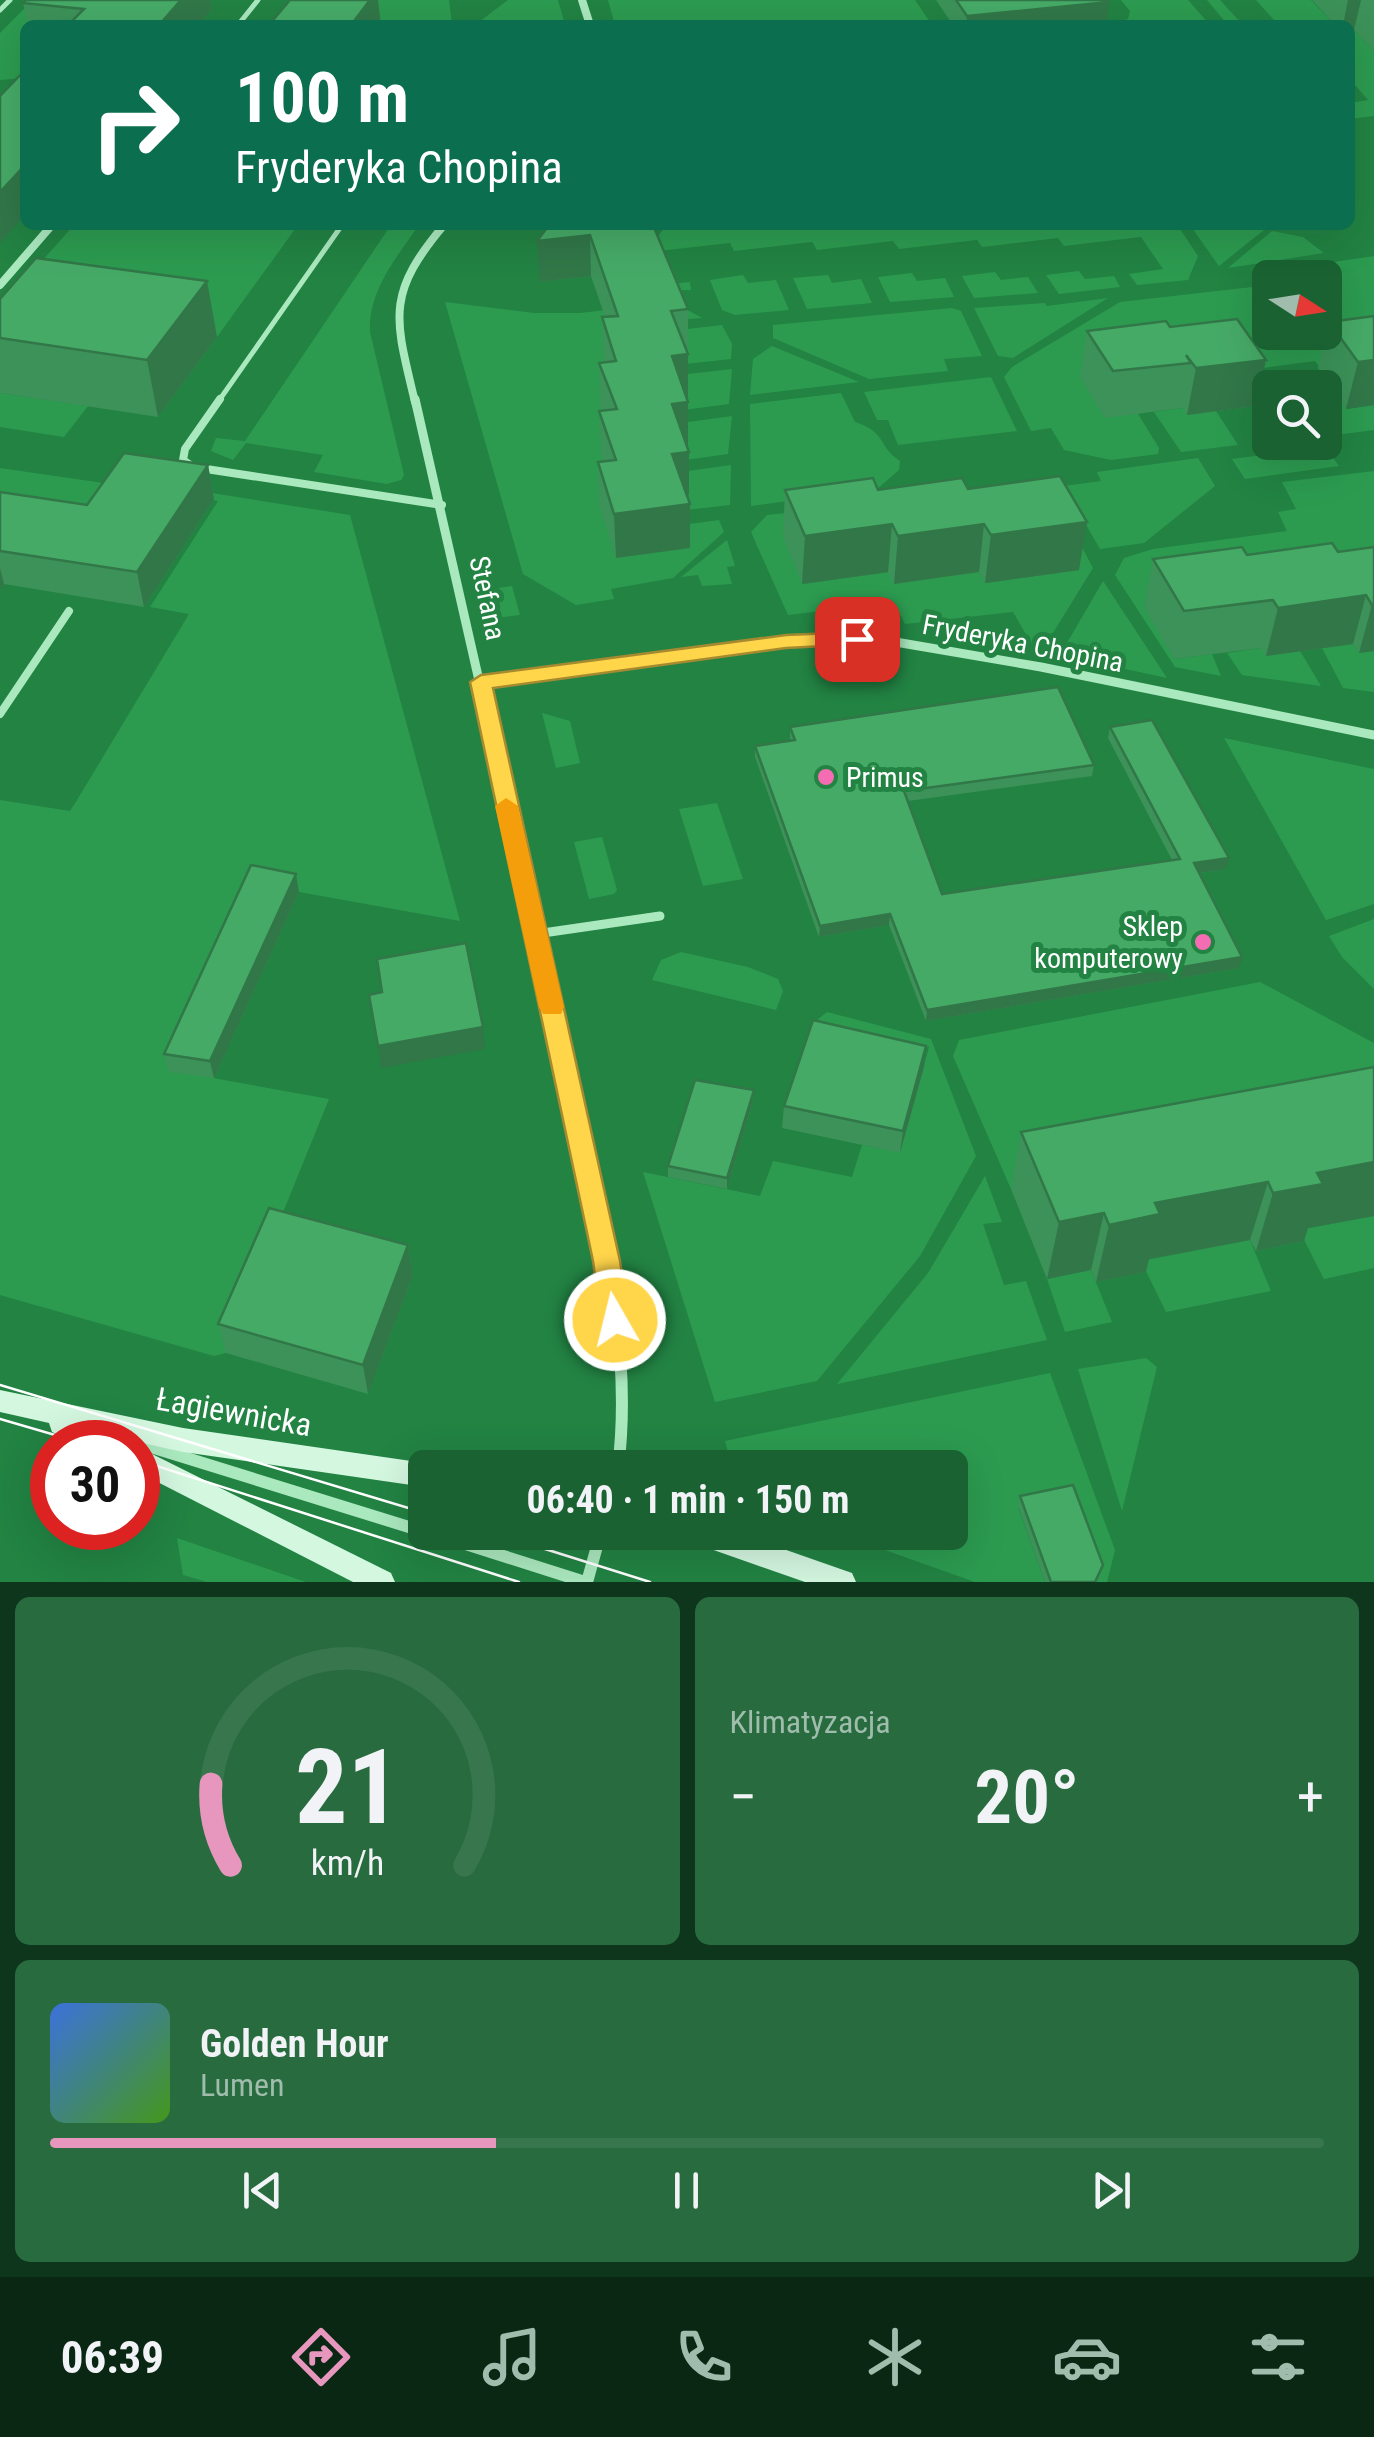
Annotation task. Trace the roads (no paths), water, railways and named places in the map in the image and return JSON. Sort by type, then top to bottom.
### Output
[{"type":"street","points":[[0,285],[48,230]]},
{"type":"street","name":"Stefana","points":[[440,230],[416,259],[398,291],[398,332],[442,506],[606,1261],[624,1394],[619,1450]]},
{"type":"street","name":"Fryderyka Chopina","points":[[481,682],[786,642],[878,639],[1040,666],[1374,735]]},
{"type":"street","name":"Łagiewnicka","points":[[0,1401],[52,1420]]},
{"type":"street","points":[[32,1411],[61,1420]]},
{"type":"street","name":"Łagiewnicka","points":[[32,1411],[282,1457],[408,1473]]},
{"type":"street","points":[[160,1450],[408,1526]]},
{"type":"street","points":[[160,1470],[381,1582]]},
{"type":"street","points":[[484,1550],[586,1582],[596,1550]]},
{"type":"street","points":[[749,1550],[842,1582]]},
{"type":"lane","points":[[0,10],[10,0]]},
{"type":"lane","points":[[242,20],[258,0]]},
{"type":"lane","points":[[338,230],[185,449],[183,460],[193,467],[442,506]]},
{"type":"lane","points":[[0,714],[69,611]]},
{"type":"lane","points":[[536,934],[660,916]]},
{"type":"tram line","points":[[0,1385],[408,1508]]},
{"type":"tram line","points":[[0,1419],[30,1428]]},
{"type":"tram line","points":[[160,1467],[519,1582]]},
{"type":"tram line","points":[[548,1550],[650,1582]]},
{"type":"place","name":"Primus","points":[[826,777]]},
{"type":"place","name":"Sklep komputerowy","points":[[1203,942]]}]
